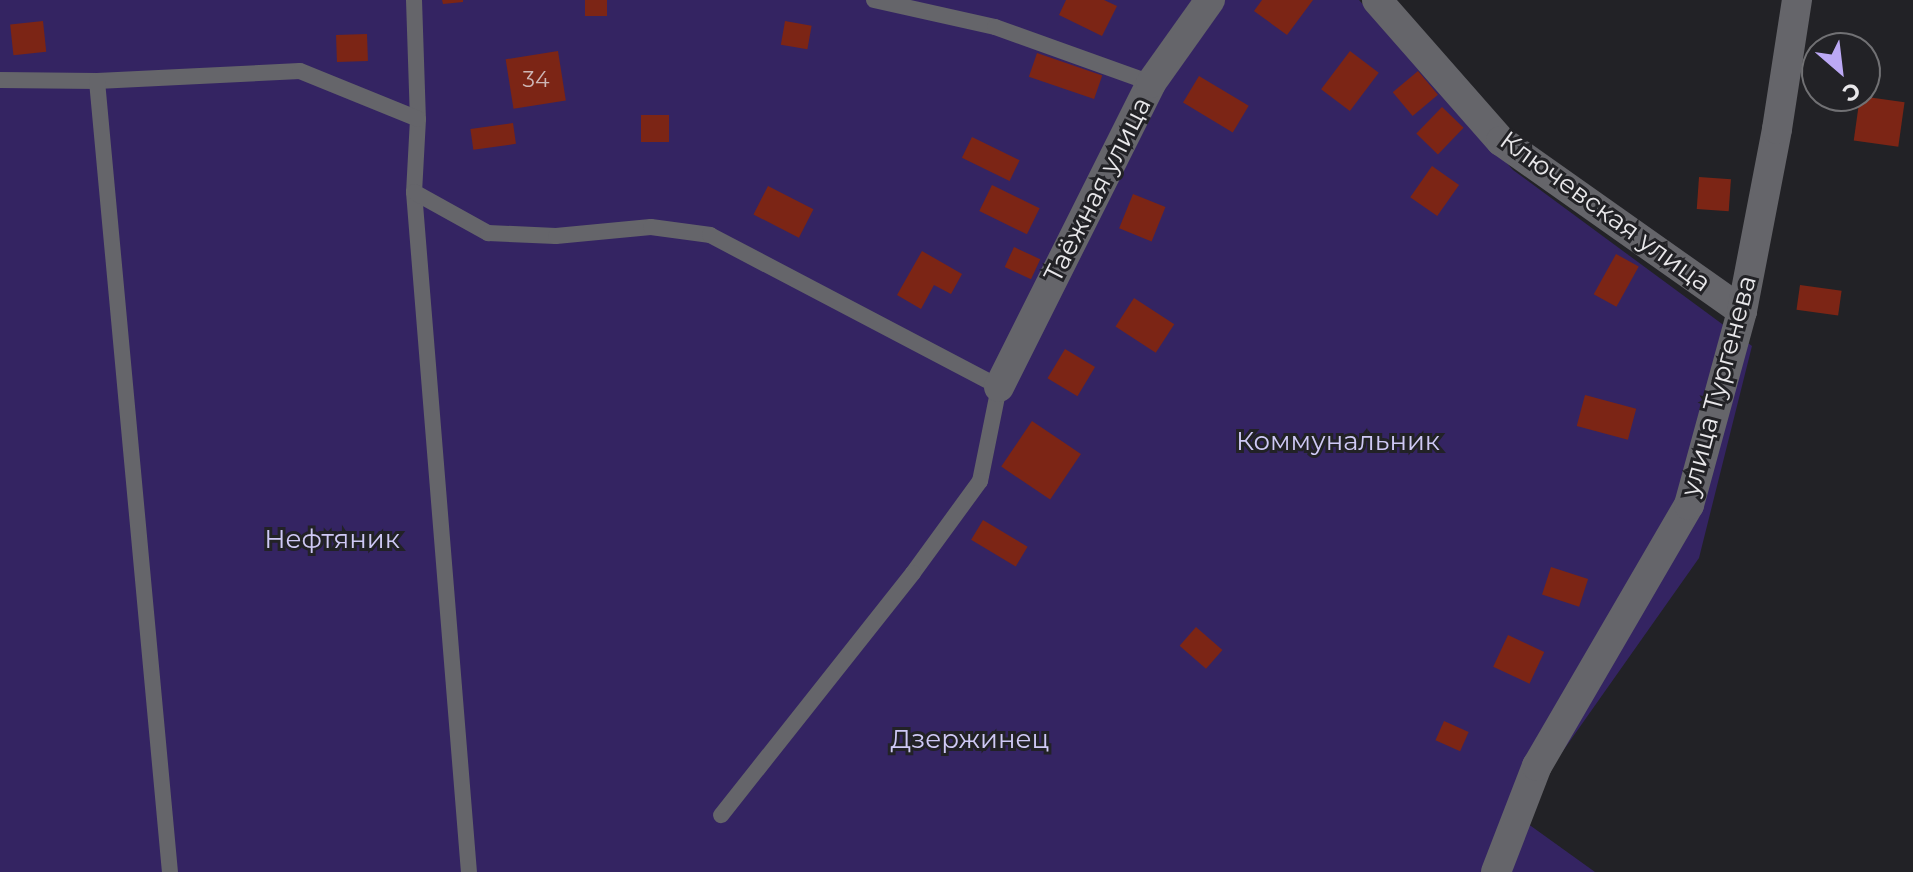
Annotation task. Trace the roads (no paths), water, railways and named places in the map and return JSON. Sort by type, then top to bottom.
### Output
[{"type":"street","name":"Таёжная улица","points":[[999,387],[1151,83],[1210,0]]},
{"type":"street","name":"Ключевская улица","points":[[1377,0],[1501,141],[1742,311]]},
{"type":"street","name":"улица Тургенева","points":[[1496,872],[1537,766],[1689,505],[1742,311],[1777,129],[1797,0]]},
{"type":"lane","points":[[414,0],[418,119],[414,192],[469,872]]},
{"type":"lane","points":[[874,0],[995,27],[1151,83]]},
{"type":"lane","points":[[0,80],[97,81],[300,71],[418,119]]},
{"type":"lane","points":[[97,81],[170,872]]},
{"type":"lane","points":[[414,192],[488,233],[556,236],[651,227],[710,235],[999,387],[980,481],[913,573],[721,815]]},
{"type":"park label","name":"Коммунальник","points":[[1338,442]]},
{"type":"park label","name":"Нефтяник","points":[[332,540]]},
{"type":"park label","name":"Дзержинец","points":[[970,740]]}]
